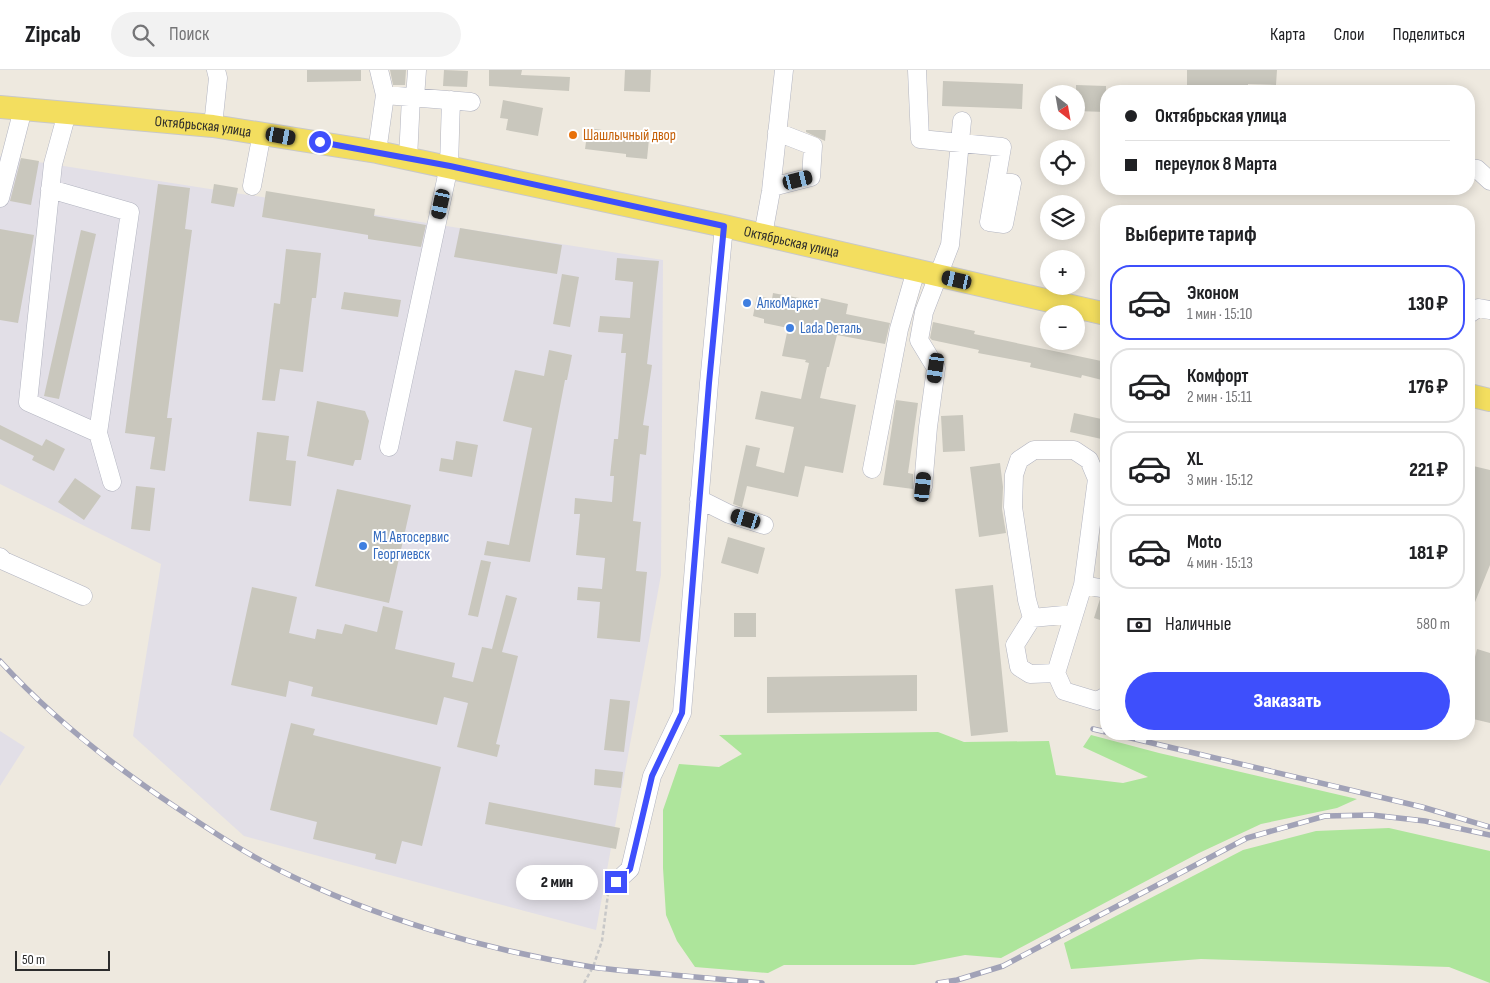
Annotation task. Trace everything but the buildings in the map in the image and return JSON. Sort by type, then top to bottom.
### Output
[{"type":"main road","name":"Октябрьская улица","points":[[7,107],[262,132],[377,152],[450,166],[724,226],[1100,313]]},
{"type":"main road","points":[[1475,397],[1490,400]]},
{"type":"street","points":[[212,126],[218,78],[216,70]]},
{"type":"street","points":[[377,152],[385,95],[379,70]]},
{"type":"street","points":[[408,159],[417,70]]},
{"type":"street","points":[[763,235],[772,187],[784,70]]},
{"type":"street","points":[[917,70],[920,139],[1002,147],[996,183]]},
{"type":"street","points":[[385,95],[472,102]]},
{"type":"street","points":[[389,446],[450,166],[451,100]]},
{"type":"street","points":[[0,198],[7,107]]},
{"type":"street","points":[[67,113],[53,164],[28,402],[98,433]]},
{"type":"street","points":[[923,487],[928,427],[936,368],[918,340],[924,312],[950,245],[962,121]]},
{"type":"street","points":[[252,186],[262,132]]},
{"type":"street","points":[[772,187],[810,177],[813,146],[777,132]]},
{"type":"street","points":[[1475,169],[1490,181]]},
{"type":"street","points":[[50,189],[130,212],[98,433],[112,482]]},
{"type":"street","points":[[616,882],[630,869],[652,776],[682,713],[724,226]]},
{"type":"street","points":[[872,469],[899,329],[916,270]]},
{"type":"street","points":[[1475,310],[1478,308],[1490,310]]},
{"type":"street","points":[[1056,673],[1030,674],[1019,667],[1015,645],[1032,618],[1027,600],[1013,507],[1014,475],[1019,460],[1034,450],[1074,450],[1089,460],[1097,479],[1083,585],[1056,673],[1064,691],[1097,701],[1100,699]]},
{"type":"street","points":[[699,499],[729,514],[764,525]]},
{"type":"street","points":[[0,557],[4,561],[83,596]]},
{"type":"street","points":[[1083,585],[1100,588]]},
{"type":"street","points":[[1032,618],[1074,614]]},
{"type":"path","points":[[584,983],[593,968],[602,940],[608,894],[616,882]]},
{"type":"shaded area","points":[[0,156],[663,260],[661,575],[596,930],[244,836],[133,736],[161,564],[0,484]]},
{"type":"shaded area","points":[[0,731],[25,747],[0,786]]},
{"type":"green space","points":[[938,732],[964,742],[1049,741],[1056,775],[1123,783],[1148,777],[1083,747],[1091,735],[1100,737],[1100,740],[1110,740],[1357,799],[1337,808],[1261,824],[1199,853],[1001,958],[965,955],[914,965],[784,965],[768,973],[695,967],[677,941],[666,915],[663,868],[663,810],[679,764],[719,767],[742,754],[719,735]]},
{"type":"green space","points":[[1389,828],[1490,851],[1490,983],[1449,967],[1201,959],[1071,969],[1064,943],[1243,850],[1316,831]]},
{"type":"railway","points":[[0,661],[40,702],[84,740],[153,792],[266,863],[353,903],[431,930],[552,960],[599,968],[762,983]]},
{"type":"railway","points":[[1093,729],[1100,731]]},
{"type":"railway","points":[[1139,740],[1422,807],[1490,827]]},
{"type":"railway","points":[[938,983],[957,980],[1003,966],[1247,838],[1325,816],[1372,815],[1425,821],[1490,835]]},
{"type":"place","name":"Шашлычный двор","points":[[573,135]]},
{"type":"place","name":"АлкоМаркет","points":[[747,303]]},
{"type":"place","name":"Lada Dеталь","points":[[790,328]]},
{"type":"place","name":"М1 Автосервис Георгиевск","points":[[363,546]]},
{"type":"route","points":[[320,142],[450,166],[724,226],[682,713],[652,776],[630,869],[616,882]]}]
